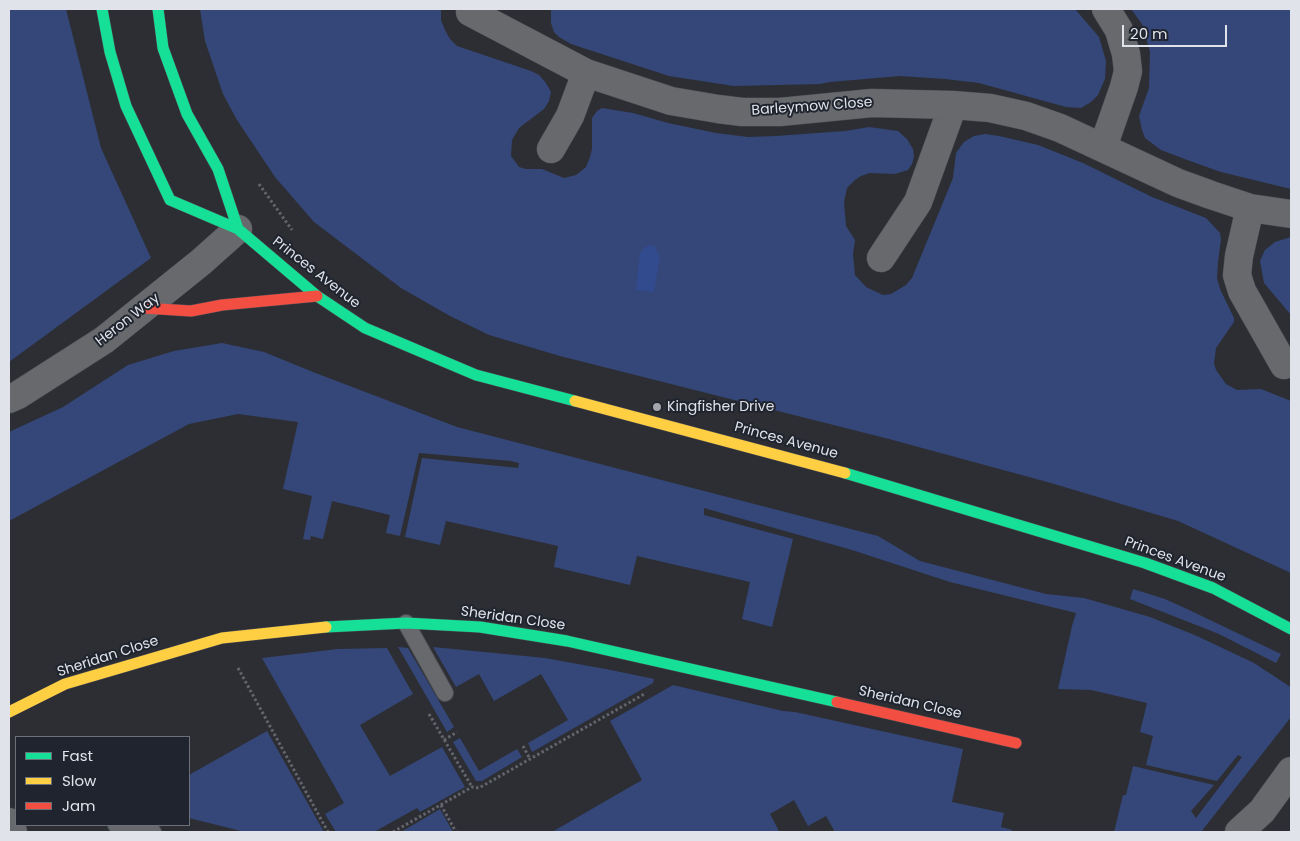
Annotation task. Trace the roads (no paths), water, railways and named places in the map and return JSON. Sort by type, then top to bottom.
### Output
[{"type":"street","name":"Princes Avenue","points":[[102,9],[110,52],[126,106],[170,200],[238,229],[317,296],[365,328],[476,375],[828,468],[1091,548],[1146,562],[1213,588],[1291,629]]},
{"type":"street","points":[[158,9],[163,48],[184,106],[218,169],[238,229]]},
{"type":"street","points":[[1103,147],[1128,71],[1126,54],[1119,30],[1106,9]]},
{"type":"street","name":"Barleymow Close","points":[[470,12],[586,73],[671,101],[742,112],[780,112],[872,103],[990,108],[1026,116],[1060,128],[1178,183],[1250,208],[1291,214]]},
{"type":"street","points":[[551,149],[570,116],[586,73]]},
{"type":"street","points":[[881,258],[918,202],[953,105]]},
{"type":"street","points":[[1250,208],[1239,256],[1237,274],[1242,291],[1284,365]]},
{"type":"street","name":"Heron Way","points":[[9,398],[18,395],[104,340],[201,262],[238,229]]},
{"type":"street","points":[[144,308],[191,311],[222,305],[317,296]]},
{"type":"street","name":"Sheridan Close","points":[[9,712],[65,684],[222,638],[327,627],[406,623],[480,627],[567,641],[1016,743]]},
{"type":"street","points":[[1239,832],[1262,811],[1291,771]]},
{"type":"street","points":[[9,820],[13,832]]},
{"type":"lane","points":[[406,623],[445,693]]},
{"type":"lane","points":[[121,826],[153,832]]},
{"type":"place","name":"Kingfisher Drive","points":[[657,407]]}]
